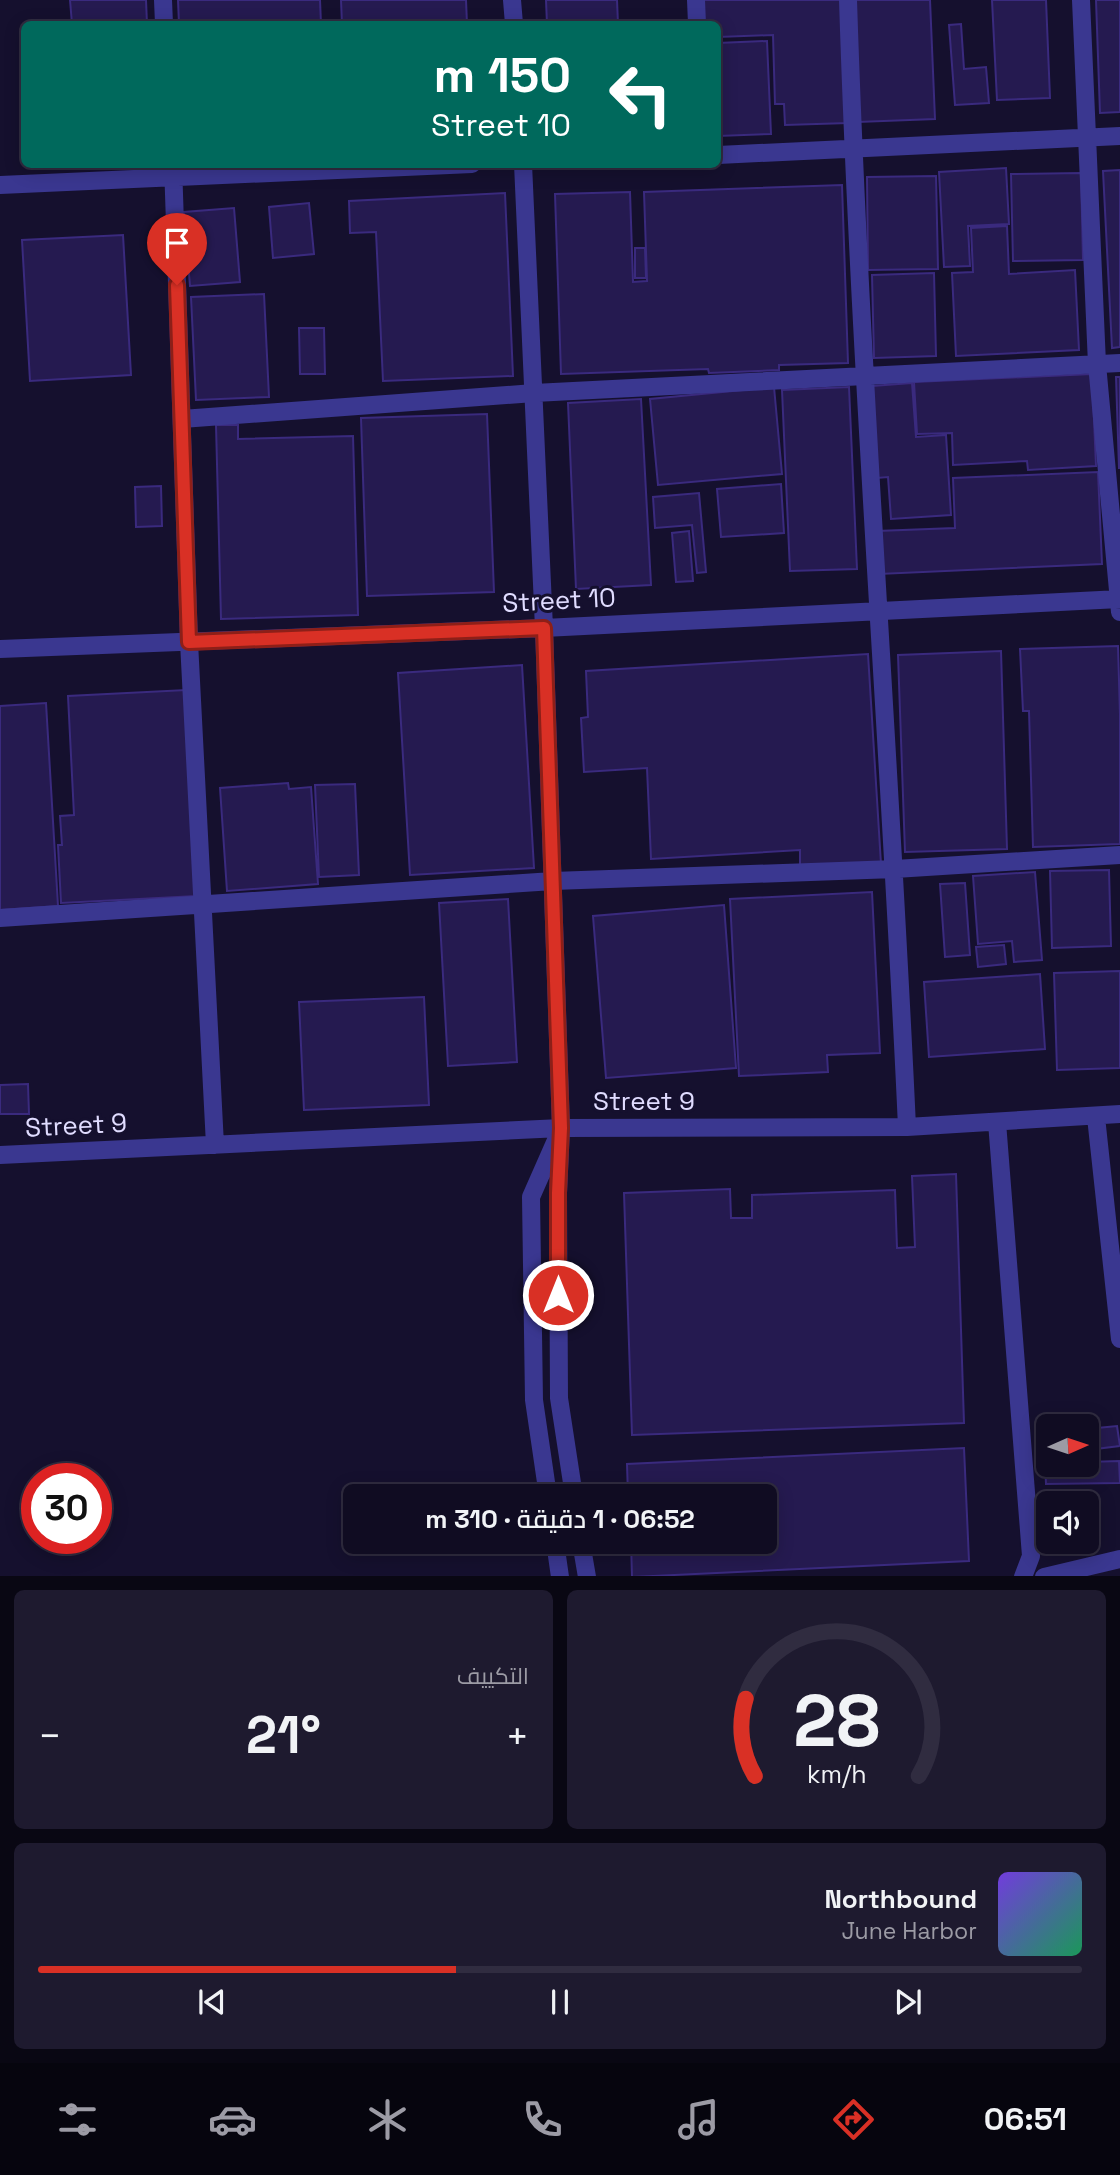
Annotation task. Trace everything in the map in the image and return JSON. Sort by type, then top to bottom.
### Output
[{"type":"street","points":[[163,0],[164,21]]},
{"type":"street","points":[[512,0],[514,21]]},
{"type":"street","points":[[696,0],[697,21]]},
{"type":"street","points":[[848,0],[853,149],[895,869],[907,1127]]},
{"type":"street","points":[[1081,0],[1097,364],[1120,612]]},
{"type":"street","points":[[721,155],[1120,136]]},
{"type":"street","points":[[0,185],[173,171],[301,168]]},
{"type":"street","points":[[523,168],[544,628],[561,1128],[558,1193],[559,1398],[572,1484]]},
{"type":"street","points":[[173,171],[189,642],[215,1145]]},
{"type":"street","points":[[182,419],[534,393],[1120,363]]},
{"type":"street","name":"Street 10","points":[[0,649],[544,628],[1120,599]]},
{"type":"street","points":[[0,918],[553,881],[895,869],[1120,855]]},
{"type":"street","name":"Street 9","points":[[0,1155],[561,1128],[907,1127],[1120,1114]]},
{"type":"street","points":[[1096,1116],[1120,1339]]},
{"type":"street","points":[[997,1122],[1031,1556],[1023,1576]]},
{"type":"street","points":[[546,1484],[534,1400],[531,1197],[561,1128]]},
{"type":"street","points":[[556,1554],[559,1576]]},
{"type":"street","points":[[583,1554],[587,1576]]},
{"type":"street","points":[[1048,1576],[1120,1559]]},
{"type":"building","points":[[70,0],[146,0],[147,21],[72,21]]},
{"type":"building","points":[[178,0],[320,0],[321,21],[179,21]]},
{"type":"building","points":[[341,0],[466,0],[467,21],[342,21]]},
{"type":"building","points":[[546,0],[617,0],[618,21],[547,21]]},
{"type":"building","points":[[845,0],[848,123],[785,125],[784,104],[775,104],[773,35],[721,37],[721,21],[702,21],[701,1]]},
{"type":"building","points":[[853,0],[930,0],[935,119],[858,122]]},
{"type":"building","points":[[992,0],[1046,0],[1050,98],[997,100]]},
{"type":"building","points":[[1096,0],[1120,0],[1120,112],[1100,113]]},
{"type":"building","points":[[961,24],[964,69],[986,67],[989,103],[955,105],[949,25]]},
{"type":"building","points":[[767,41],[771,134],[721,136],[721,43]]},
{"type":"building","points":[[1006,168],[1009,224],[968,226],[970,266],[944,267],[939,172]]},
{"type":"building","points":[[1120,170],[1120,347],[1112,348],[1103,171]]},
{"type":"building","points":[[1081,173],[1083,260],[1013,261],[1011,174]]},
{"type":"building","points":[[936,176],[938,269],[868,270],[867,177]]},
{"type":"building","points":[[842,185],[848,363],[779,365],[779,370],[709,373],[708,369],[561,374],[555,194],[630,192],[633,282],[647,281],[644,192]]},
{"type":"building","points":[[505,193],[513,376],[383,381],[376,232],[350,233],[349,201]]},
{"type":"building","points":[[309,203],[314,254],[273,258],[269,207]]},
{"type":"building","points":[[234,208],[240,282],[190,286],[184,212]]},
{"type":"building","points":[[1007,226],[1009,274],[1075,270],[1079,350],[956,356],[952,273],[973,272],[971,228]]},
{"type":"building","points":[[123,235],[131,375],[30,381],[22,240]]},
{"type":"building","points":[[635,248],[645,248],[646,278],[635,278]]},
{"type":"building","points":[[934,273],[936,356],[874,358],[872,275]]},
{"type":"building","points":[[264,294],[269,397],[196,400],[191,297]]},
{"type":"building","points":[[299,328],[324,328],[325,374],[300,374]]},
{"type":"building","points":[[1092,374],[1096,466],[1028,470],[1027,461],[953,465],[952,433],[917,434],[914,382]]},
{"type":"building","points":[[1116,377],[1120,377],[1120,468],[1119,468]]},
{"type":"building","points":[[912,383],[916,437],[946,435],[951,515],[891,519],[888,477],[877,478],[872,386]]},
{"type":"building","points":[[774,387],[782,474],[658,485],[650,399]]},
{"type":"building","points":[[849,387],[857,569],[790,571],[782,390]]},
{"type":"building","points":[[641,399],[651,585],[576,589],[568,403]]},
{"type":"building","points":[[487,414],[494,592],[367,596],[361,418]]},
{"type":"building","points":[[216,425],[238,425],[238,439],[353,436],[358,615],[221,619]]},
{"type":"building","points":[[1098,472],[1102,564],[879,574],[877,531],[955,528],[953,478]]},
{"type":"building","points":[[781,484],[784,533],[721,537],[717,489]]},
{"type":"building","points":[[161,486],[162,526],[136,527],[135,487]]},
{"type":"building","points":[[699,493],[706,572],[697,573],[692,525],[655,528],[653,497]]},
{"type":"building","points":[[689,531],[693,581],[676,582],[672,533]]},
{"type":"building","points":[[1118,646],[1120,844],[1033,847],[1029,711],[1023,711],[1020,649]]},
{"type":"building","points":[[1001,651],[1007,849],[905,852],[898,655]]},
{"type":"building","points":[[868,654],[881,864],[800,869],[800,850],[651,859],[647,768],[584,772],[581,718],[588,717],[586,671]]},
{"type":"building","points":[[522,665],[534,868],[410,875],[398,673]]},
{"type":"building","points":[[186,690],[197,896],[61,903],[58,845],[62,845],[60,816],[74,815],[68,696]]},
{"type":"building","points":[[46,703],[58,906],[0,910],[0,706]]},
{"type":"building","points":[[288,783],[289,789],[311,787],[318,884],[227,891],[220,788]]},
{"type":"building","points":[[355,784],[359,875],[319,877],[315,785]]},
{"type":"building","points":[[1109,870],[1111,946],[1052,948],[1050,871]]},
{"type":"building","points":[[1035,872],[1042,960],[1014,962],[1012,941],[978,944],[973,876]]},
{"type":"building","points":[[965,883],[970,955],[945,957],[940,884]]},
{"type":"building","points":[[872,892],[880,1053],[827,1055],[828,1072],[739,1076],[730,899]]},
{"type":"building","points":[[508,899],[517,1062],[448,1066],[439,903]]},
{"type":"building","points":[[724,905],[736,1068],[606,1078],[593,916]]},
{"type":"building","points":[[1004,945],[1006,964],[978,967],[976,947]]},
{"type":"building","points":[[1120,971],[1120,1068],[1057,1070],[1054,973]]},
{"type":"building","points":[[1040,974],[1045,1049],[929,1057],[924,982]]},
{"type":"building","points":[[424,997],[429,1105],[304,1110],[299,1002]]},
{"type":"building","points":[[28,1084],[29,1114],[0,1114],[0,1085]]},
{"type":"building","points":[[956,1174],[964,1423],[632,1435],[624,1193],[730,1189],[731,1218],[752,1218],[752,1195],[895,1190],[897,1248],[915,1247],[912,1176]]},
{"type":"building","points":[[1117,1426],[1120,1446],[1099,1449],[1099,1428]]},
{"type":"building","points":[[964,1448],[969,1561],[632,1576],[631,1554],[777,1554],[777,1484],[628,1484],[627,1464]]},
{"type":"building","points":[[1119,1461],[1120,1483],[1046,1484],[1046,1477],[1099,1477],[1099,1462]]},
{"type":"route","points":[[177,285],[189,642],[544,628],[561,1128],[558,1295]]}]
